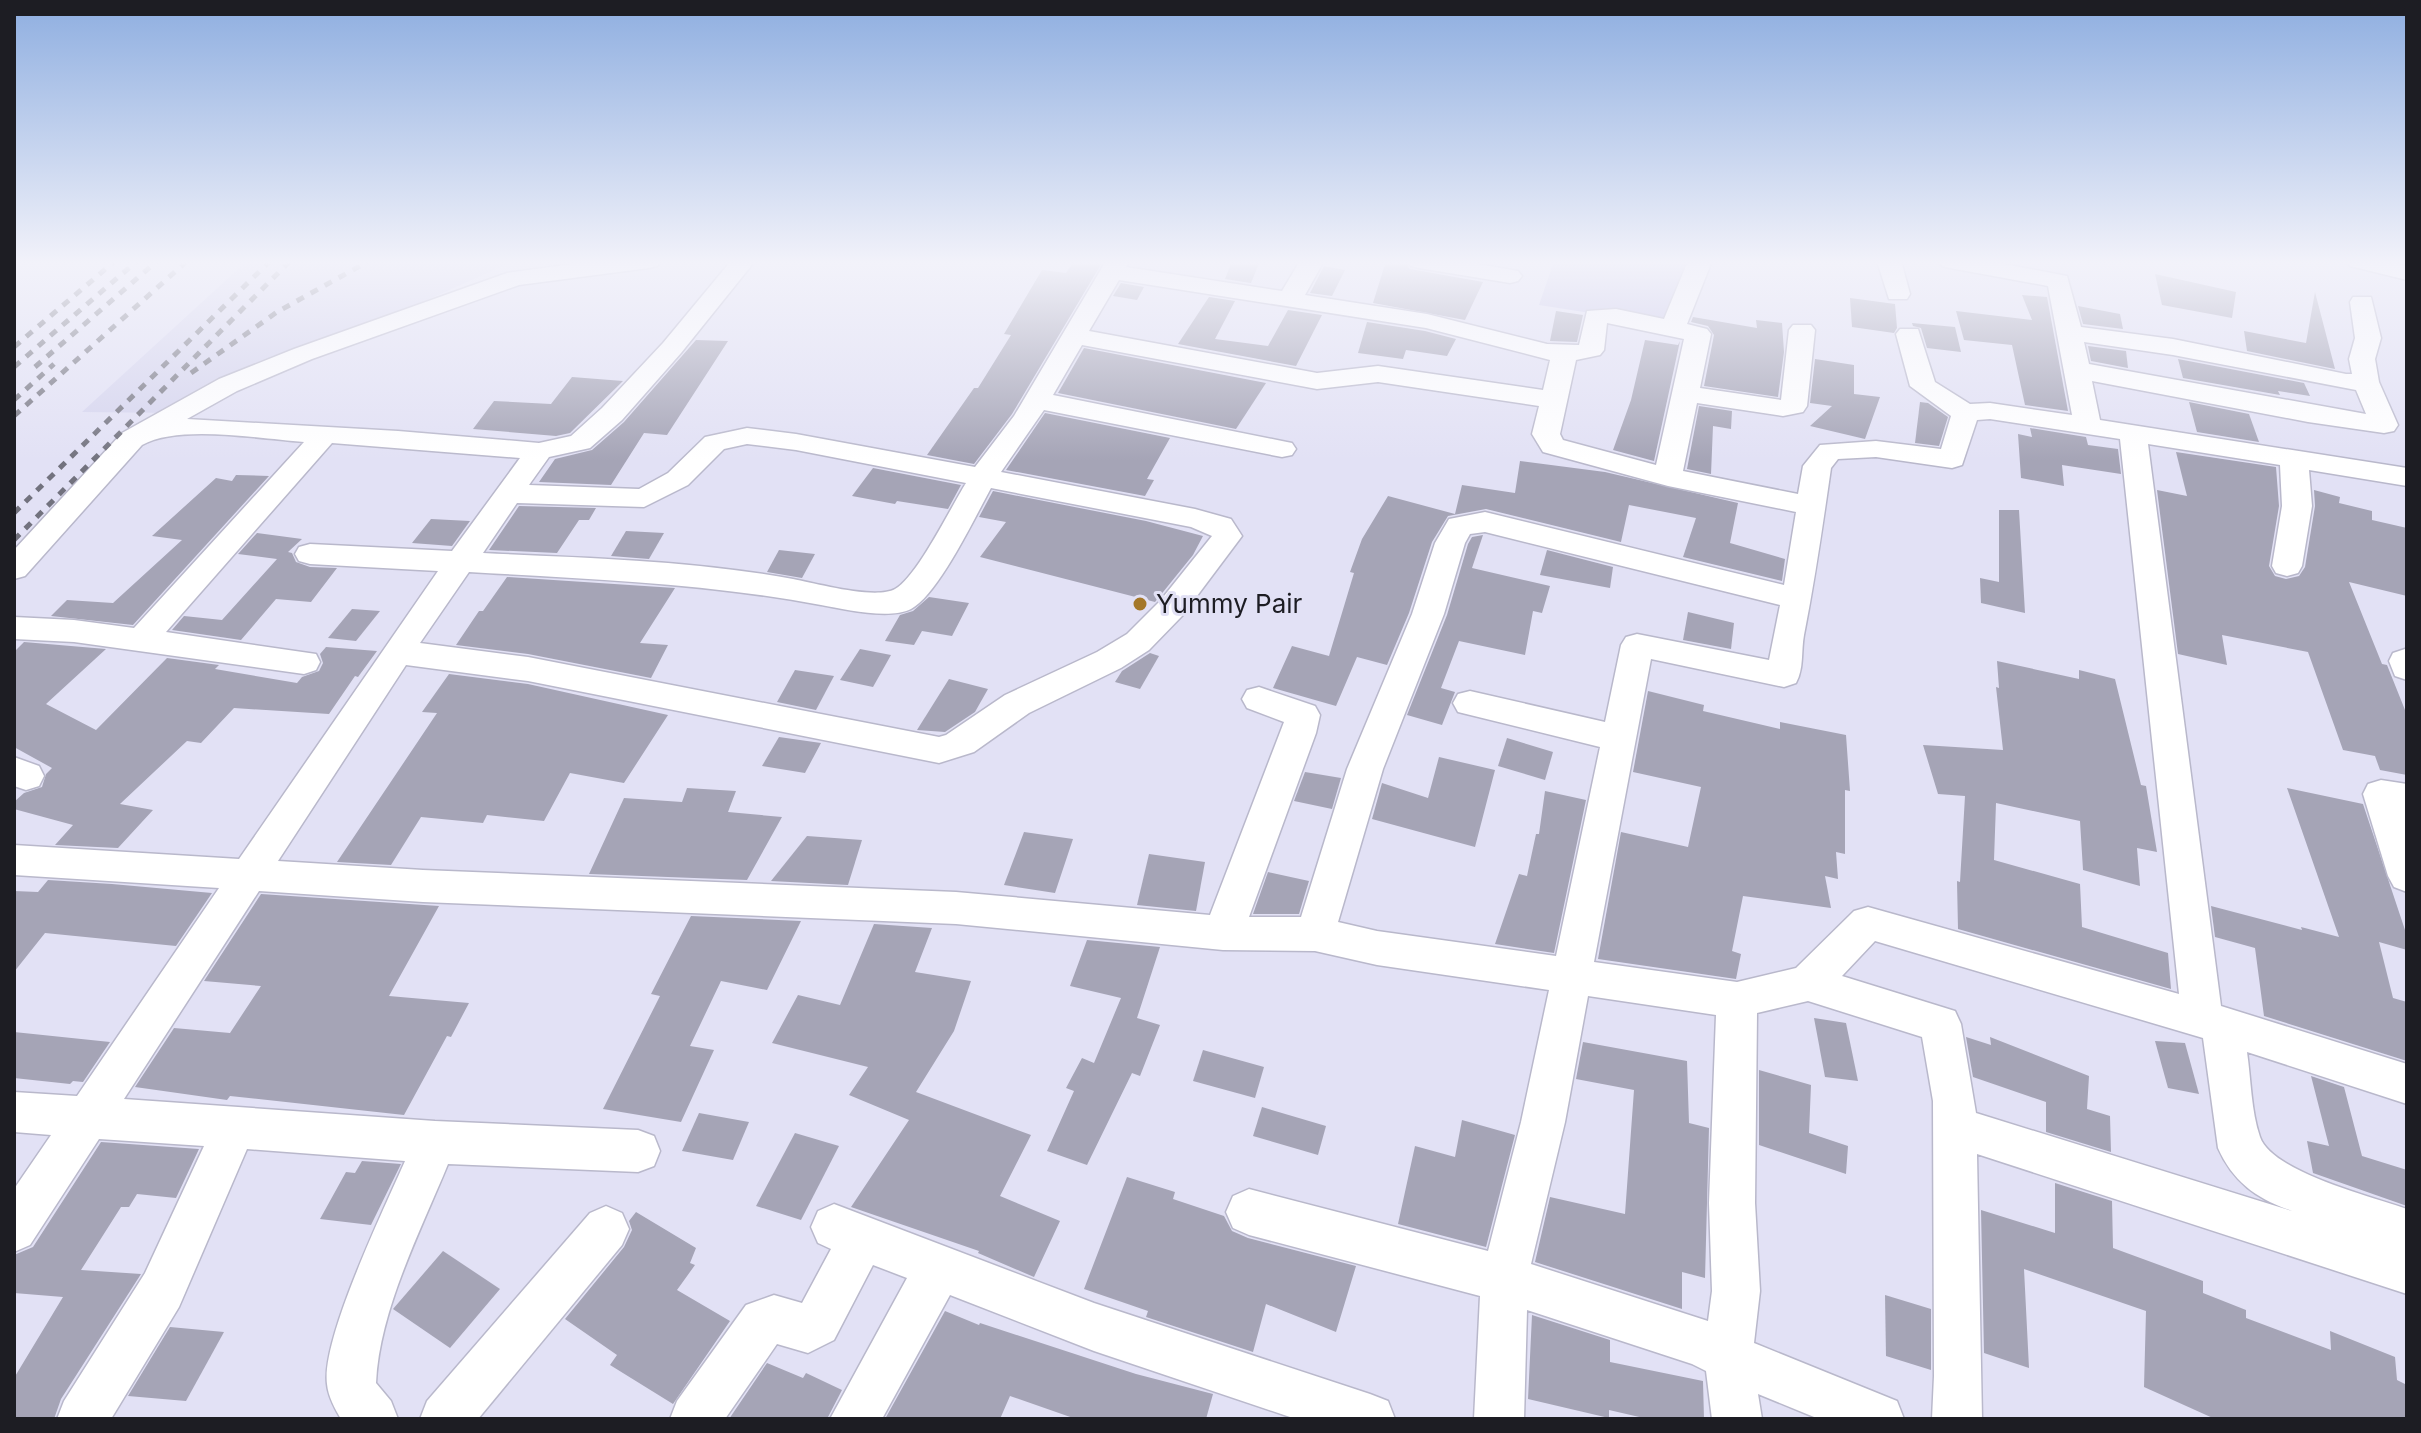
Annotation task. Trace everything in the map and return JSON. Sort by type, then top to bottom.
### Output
[{"type":"street","points":[[14,569],[132,439],[192,404],[265,369],[378,328]]},
{"type":"street","points":[[148,429],[195,427],[539,451],[580,442],[612,414],[688,328]]},
{"type":"street","points":[[310,554],[675,573],[759,583],[863,602],[901,601],[921,583],[984,476],[1037,400],[1079,328]]},
{"type":"street","points":[[1454,328],[1547,352],[1583,353],[1591,350],[1594,328]]},
{"type":"street","points":[[1668,477],[1698,334],[1673,328]]},
{"type":"street","points":[[2070,328],[2088,426]]},
{"type":"street","points":[[2078,370],[2308,414],[2384,425],[2366,382],[2362,359],[2368,338],[2366,328]]},
{"type":"street","points":[[1687,394],[1783,408],[1794,406],[1802,330]]},
{"type":"street","points":[[2071,333],[2173,347],[2346,382],[2366,382]]},
{"type":"street","points":[[1909,334],[1923,386],[1965,413],[1990,411],[2407,477]]},
{"type":"street","points":[[1074,336],[1317,381],[1342,382],[1359,374],[1378,374],[1555,400]]},
{"type":"street","points":[[1565,351],[1546,434],[1553,446],[1668,477],[1809,505]]},
{"type":"street","points":[[1037,400],[1282,449]]},
{"type":"street","points":[[1499,1419],[1504,1279],[1543,1122],[1637,645],[1784,675],[1787,638],[1797,599],[1817,466],[1830,451],[1876,449],[1952,459],[1965,413]]},
{"type":"street","points":[[2133,432],[2212,1022],[2240,1148],[2259,1172],[2285,1187],[2407,1232]]},
{"type":"street","points":[[141,640],[325,435]]},
{"type":"street","points":[[397,652],[528,669],[939,750],[957,747],[1016,705],[1112,660],[1141,640],[1227,536],[1221,526],[1203,520],[984,476],[747,436],[715,443],[678,479],[644,498],[509,494]]},
{"type":"street","points":[[14,1229],[86,1117],[252,875],[397,652],[539,451]]},
{"type":"street","points":[[2287,566],[2297,506],[2294,461]]},
{"type":"street","points":[[1315,934],[1365,769],[1428,614],[1450,543],[1459,526],[1485,522],[1797,599]]},
{"type":"street","points":[[14,628],[141,640],[304,662]]},
{"type":"street","points":[[1223,933],[1299,733],[1303,715],[1259,699]]},
{"type":"street","points":[[1470,703],[1618,738]]},
{"type":"street","points":[[2406,869],[2381,794],[2407,798]]},
{"type":"street","points":[[14,860],[423,886],[956,908],[1223,933],[1315,934],[1377,948],[1737,1000],[1808,983],[1940,1024],[1954,1101],[1959,1334],[1957,1419]]},
{"type":"street","points":[[1808,983],[1868,923],[2212,1022],[2407,1084]]},
{"type":"street","points":[[1737,1000],[1732,1203],[1736,1291],[1728,1357],[1737,1419]]},
{"type":"street","points":[[14,1112],[435,1142],[638,1151]]},
{"type":"street","points":[[1953,1126],[2407,1271]]},
{"type":"street","points":[[82,1419],[162,1290],[234,1128]]},
{"type":"street","points":[[373,1419],[355,1397],[350,1372],[372,1303],[435,1142]]},
{"type":"street","points":[[1249,1212],[1504,1279],[1703,1343],[1728,1357],[1879,1419]]},
{"type":"street","points":[[445,1419],[606,1229]]},
{"type":"street","points":[[695,1419],[763,1322],[774,1319],[808,1329],[817,1323],[848,1232],[1094,1327],[1370,1419]]},
{"type":"street","points":[[855,1419],[940,1267]]},
{"type":"shaded area","points":[[174,328],[365,328],[175,413],[82,412]]},
{"type":"building","points":[[1008,328],[1063,328],[1012,414],[974,464],[927,455],[974,388],[978,388],[1011,335],[1004,334]]},
{"type":"building","points":[[1189,328],[1221,328],[1215,339],[1268,346],[1278,328],[1315,328],[1296,366],[1178,344]]},
{"type":"building","points":[[1365,328],[1405,328],[1456,339],[1447,356],[1406,350],[1403,359],[1358,353]]},
{"type":"building","points":[[1553,328],[1580,328],[1577,342],[1550,341]]},
{"type":"building","points":[[1709,328],[1782,328],[1784,352],[1778,397],[1704,386],[1714,335]]},
{"type":"building","points":[[1858,328],[1897,328],[1894,333]]},
{"type":"building","points":[[1921,328],[1955,328],[1961,352],[1927,348]]},
{"type":"building","points":[[1961,328],[2053,328],[2068,411],[2025,405],[2012,345],[1964,340]]},
{"type":"building","points":[[2309,328],[2324,328],[2335,369],[2247,351],[2244,331],[2306,343]]},
{"type":"building","points":[[696,340],[728,341],[667,435],[644,433],[611,485],[539,482],[555,459],[592,450],[624,422]]},
{"type":"building","points":[[1645,340],[1678,345],[1680,341],[1654,461],[1613,450],[1631,400]]},
{"type":"building","points":[[2088,346],[2126,351],[2128,368],[2091,361]]},
{"type":"building","points":[[1084,348],[1266,383],[1236,429],[1058,393]]},
{"type":"building","points":[[1815,359],[1854,365],[1854,394],[1880,397],[1865,439],[1810,426],[1832,406],[1810,403]]},
{"type":"building","points":[[2178,359],[2304,383],[2310,396],[2278,391],[2280,395],[2183,378]]},
{"type":"building","points":[[572,377],[623,381],[570,433],[556,436],[473,429],[494,401],[551,404]]},
{"type":"building","points":[[1920,402],[1928,403],[1948,417],[1939,446],[1915,443]]},
{"type":"building","points":[[2189,402],[2249,414],[2259,442],[2197,432]]},
{"type":"building","points":[[1699,406],[1732,411],[1731,429],[1713,426],[1711,474],[1687,469]]},
{"type":"building","points":[[1045,413],[1170,438],[1147,479],[1154,480],[1145,496],[1006,470]]},
{"type":"building","points":[[2030,428],[2086,437],[2088,445],[2118,449],[2121,474],[2062,465],[2064,486],[2021,478],[2018,434],[2032,437]]},
{"type":"building","points":[[2176,452],[2276,467],[2279,506],[2269,566],[2275,576],[2286,579],[2299,576],[2305,567],[2315,506],[2314,490],[2340,497],[2339,503],[2372,511],[2372,520],[2407,528],[2407,596],[2349,582],[2382,664],[2387,665],[2407,715],[2407,775],[2380,770],[2375,756],[2343,750],[2308,652],[2222,635],[2227,665],[2178,654],[2157,490],[2187,496]]},
{"type":"building","points":[[1520,461],[1605,472],[1738,503],[1730,543],[1785,559],[1782,581],[1683,557],[1696,518],[1629,505],[1621,542],[1486,509],[1448,516],[1432,542],[1409,613],[1387,665],[1357,657],[1336,706],[1273,688],[1292,646],[1329,656],[1354,573],[1350,572],[1362,539],[1388,496],[1455,514],[1462,485],[1515,493]]},
{"type":"building","points":[[873,468],[961,485],[948,509],[852,496]]},
{"type":"building","points":[[236,475],[269,476],[133,625],[51,616],[67,600],[113,603],[182,540],[152,536],[216,478],[232,481]]},
{"type":"building","points":[[993,491],[1146,521],[1203,536],[1193,555],[1155,602],[980,557],[1006,522],[979,517]]},
{"type":"building","points":[[519,506],[596,508],[589,520],[579,520],[557,553],[489,550]]},
{"type":"building","points":[[1999,510],[2019,510],[2025,613],[1981,603],[1980,578],[1999,582]]},
{"type":"building","points":[[431,519],[470,521],[452,546],[412,543]]},
{"type":"building","points":[[626,531],[664,533],[649,559],[611,556]]},
{"type":"building","points":[[257,533],[302,539],[288,552],[292,553],[296,562],[310,567],[337,568],[311,602],[276,599],[241,640],[172,630],[184,616],[222,620],[277,559],[238,554]]},
{"type":"building","points":[[1483,535],[1472,568],[1550,586],[1542,613],[1533,611],[1525,655],[1459,641],[1441,688],[1455,692],[1442,725],[1407,715],[1447,615],[1468,544],[1472,537]]},
{"type":"building","points":[[779,550],[815,554],[802,578],[767,572]]},
{"type":"building","points":[[1547,550],[1613,567],[1610,588],[1540,575]]},
{"type":"building","points":[[507,577],[675,588],[640,643],[668,645],[651,678],[528,654],[456,645]]},
{"type":"building","points":[[929,597],[969,603],[952,636],[922,631],[914,645],[885,641],[900,615],[913,611]]},
{"type":"building","points":[[352,609],[380,611],[356,641],[328,638]]},
{"type":"building","points":[[1688,612],[1734,623],[1731,649],[1683,640]]},
{"type":"building","points":[[24,642],[106,649],[46,704],[96,730],[167,658],[219,665],[215,669],[297,683],[302,677],[319,671],[323,663],[320,654],[326,647],[377,651],[329,714],[234,708],[201,743],[187,741],[120,804],[153,810],[118,848],[55,845],[73,825],[14,809],[14,802],[24,793],[42,787],[46,774],[52,768],[14,747],[14,652]]},
{"type":"building","points":[[860,649],[891,655],[873,687],[840,680]]},
{"type":"building","points":[[1150,653],[1159,656],[1140,689],[1115,682],[1122,671]]},
{"type":"building","points":[[1997,661],[2079,679],[2079,670],[2115,679],[2141,785],[2146,786],[2157,852],[2137,848],[2140,886],[2083,870],[2080,821],[1996,803],[1994,860],[2080,884],[2082,927],[2168,953],[2171,989],[1958,929],[1957,881],[1960,882],[1965,796],[1938,794],[1923,745],[2003,750],[1996,687],[1999,688]]},
{"type":"building","points":[[795,670],[834,676],[816,710],[777,702]]},
{"type":"building","points":[[449,674],[528,684],[668,715],[624,783],[570,773],[544,821],[487,815],[483,823],[421,817],[391,865],[337,862],[437,713],[422,712]]},
{"type":"building","points":[[949,679],[988,689],[975,712],[945,732],[917,730]]},
{"type":"building","points":[[1648,691],[1704,705],[1703,711],[1780,729],[1780,722],[1846,735],[1850,791],[1845,790],[1845,854],[1836,852],[1838,879],[1825,876],[1831,908],[1743,896],[1732,951],[1741,954],[1736,979],[1598,959],[1621,832],[1688,847],[1701,787],[1633,772]]},
{"type":"building","points":[[779,737],[821,743],[805,773],[762,766]]},
{"type":"building","points":[[1507,738],[1553,752],[1545,780],[1498,766]]},
{"type":"building","points":[[1439,757],[1495,770],[1475,847],[1372,819],[1382,783],[1428,798]]},
{"type":"building","points":[[1305,772],[1341,778],[1332,809],[1294,801]]},
{"type":"building","points":[[687,788],[736,791],[728,812],[782,817],[747,880],[589,874],[624,798],[682,802]]},
{"type":"building","points":[[2287,788],[2363,804],[2407,936],[2407,950],[2379,942],[2393,998],[2407,1002],[2407,1061],[2264,1016],[2255,948],[2215,937],[2211,906],[2339,937]]},
{"type":"building","points":[[1545,791],[1586,800],[1554,953],[1495,944],[1519,874],[1527,876],[1536,834],[1539,834]]},
{"type":"building","points":[[1024,832],[1073,839],[1055,893],[1004,885]]},
{"type":"building","points":[[807,836],[862,840],[848,885],[771,881]]},
{"type":"building","points":[[1149,854],[1205,862],[1196,911],[1137,905]]},
{"type":"building","points":[[1268,872],[1309,881],[1299,914],[1253,914]]},
{"type":"building","points":[[48,880],[212,893],[176,946],[45,933],[14,972],[14,891],[38,892]]},
{"type":"building","points":[[261,894],[439,906],[389,996],[469,1003],[451,1037],[447,1036],[404,1115],[230,1096],[227,1100],[135,1087],[174,1028],[230,1033],[261,986],[204,981]]},
{"type":"building","points":[[691,916],[801,921],[767,990],[721,981],[690,1046],[714,1050],[681,1122],[603,1109],[660,996],[651,994]]},
{"type":"building","points":[[874,924],[932,928],[915,972],[971,981],[954,1031],[916,1092],[1031,1135],[1000,1196],[1060,1221],[1034,1277],[979,1251],[851,1207],[909,1120],[849,1095],[868,1067],[772,1043],[798,995],[840,1005]]},
{"type":"building","points":[[1087,940],[1160,947],[1137,1018],[1160,1025],[1140,1076],[1132,1073],[1087,1165],[1047,1151],[1074,1091],[1066,1088],[1082,1058],[1094,1063],[1121,998],[1070,986]]},
{"type":"building","points":[[1814,1018],[1846,1023],[1858,1081],[1825,1077]]},
{"type":"building","points":[[14,1032],[110,1042],[83,1082],[73,1081],[70,1084],[14,1078]]},
{"type":"building","points":[[1966,1037],[1991,1045],[1990,1037],[2089,1076],[2087,1109],[2110,1116],[2111,1152],[2046,1132],[2046,1102],[1973,1077]]},
{"type":"building","points":[[2155,1041],[2185,1043],[2199,1094],[2168,1088]]},
{"type":"building","points":[[1583,1042],[1687,1061],[1689,1123],[1709,1128],[1705,1278],[1682,1272],[1682,1309],[1535,1262],[1550,1197],[1625,1214],[1634,1090],[1576,1079]]},
{"type":"building","points":[[1203,1050],[1264,1067],[1255,1098],[1193,1081]]},
{"type":"building","points":[[1759,1070],[1811,1085],[1809,1133],[1848,1146],[1846,1174],[1759,1145]]},
{"type":"building","points":[[2311,1076],[2344,1087],[2362,1156],[2407,1170],[2407,1206],[2313,1173],[2307,1141],[2329,1146]]},
{"type":"building","points":[[1262,1107],[1326,1126],[1318,1155],[1253,1136]]},
{"type":"building","points":[[699,1113],[749,1122],[733,1160],[682,1151]]},
{"type":"building","points":[[1462,1120],[1515,1135],[1486,1247],[1398,1224],[1415,1146],[1455,1157]]},
{"type":"building","points":[[795,1133],[839,1146],[801,1220],[756,1206]]},
{"type":"building","points":[[101,1142],[199,1149],[176,1198],[137,1194],[129,1207],[121,1207],[81,1270],[141,1274],[61,1399],[54,1419],[14,1419],[14,1378],[63,1297],[14,1293],[14,1255],[33,1247]]},
{"type":"building","points":[[362,1161],[401,1164],[371,1225],[320,1219],[346,1172],[355,1173]]},
{"type":"building","points":[[1127,1177],[1175,1192],[1173,1199],[1224,1216],[1232,1231],[1248,1238],[1356,1266],[1336,1332],[1266,1304],[1253,1352],[1146,1317],[1148,1311],[1084,1289]]},
{"type":"building","points":[[2055,1183],[2112,1201],[2113,1248],[2203,1281],[2203,1293],[2246,1310],[2246,1318],[2331,1350],[2330,1331],[2395,1357],[2397,1380],[2407,1385],[2407,1419],[2215,1419],[2144,1387],[2146,1311],[2024,1269],[2029,1368],[1984,1353],[1981,1210],[2055,1233]]},
{"type":"building","points":[[636,1212],[696,1248],[690,1263],[695,1265],[677,1290],[730,1321],[673,1404],[610,1365],[617,1355],[565,1319],[624,1247],[632,1230],[629,1221]]},
{"type":"building","points":[[443,1251],[500,1289],[450,1348],[393,1309]]},
{"type":"building","points":[[1885,1295],[1931,1309],[1931,1370],[1886,1356]]},
{"type":"building","points":[[945,1311],[979,1325],[1136,1374],[1213,1394],[1206,1419],[1076,1419],[1010,1396],[1000,1419],[885,1419]]},
{"type":"building","points":[[1532,1315],[1610,1340],[1610,1362],[1703,1381],[1704,1419],[1648,1419],[1609,1410],[1609,1418],[1528,1399]]},
{"type":"building","points":[[170,1327],[224,1332],[186,1401],[128,1396]]},
{"type":"building","points":[[767,1363],[803,1378],[806,1373],[842,1390],[827,1419],[729,1419]]},
{"type":"railway","points":[[14,347],[36,328]]},
{"type":"railway","points":[[14,367],[59,328]]},
{"type":"railway","points":[[35,367],[80,328]]},
{"type":"railway","points":[[14,416],[112,328]]},
{"type":"railway","points":[[14,513],[202,328]]},
{"type":"railway","points":[[14,540],[224,328]]},
{"type":"railway","points":[[191,373],[255,328]]},
{"type":"railway","points":[[14,400],[54,364]]},
{"type":"place","name":"Yummy Pair","points":[[1140,604]]}]
